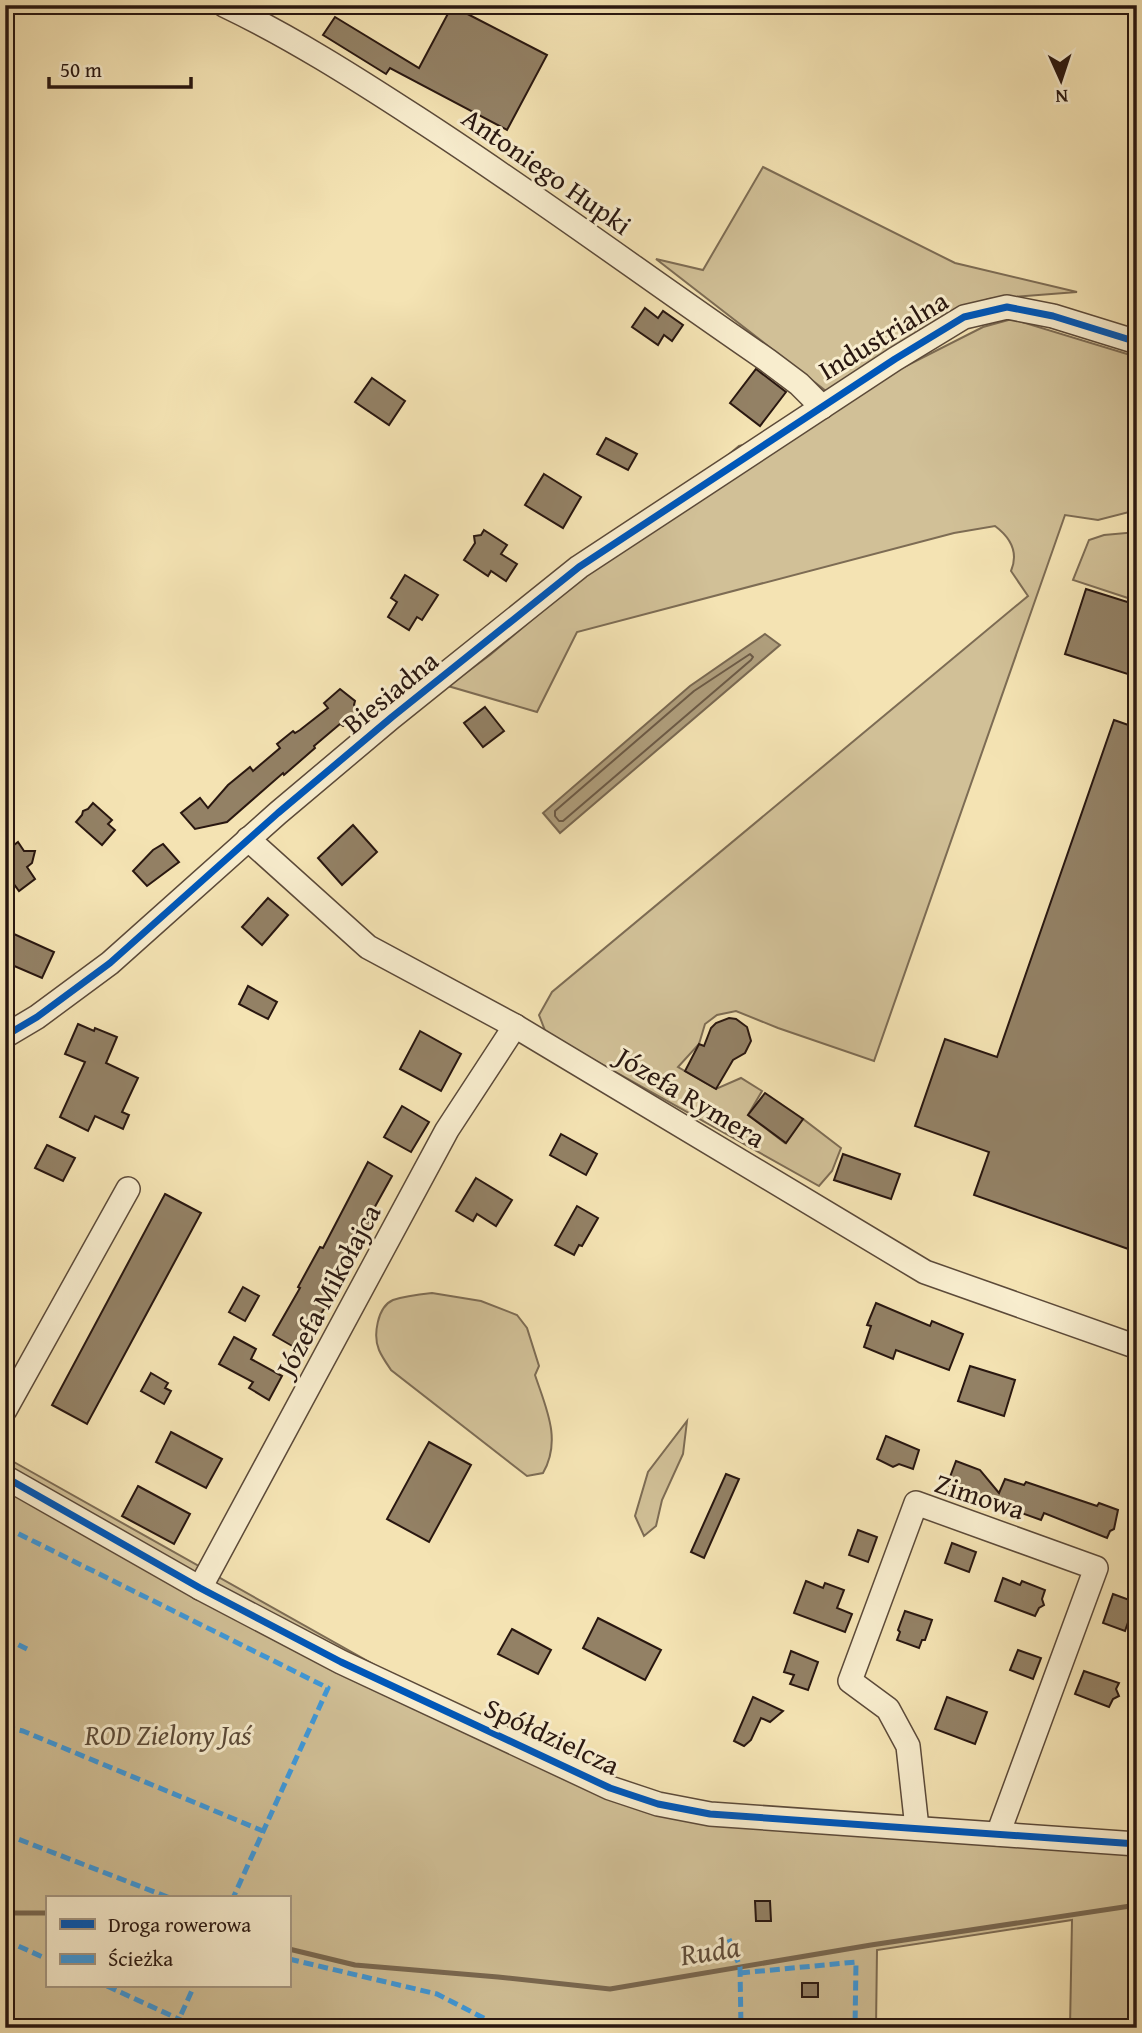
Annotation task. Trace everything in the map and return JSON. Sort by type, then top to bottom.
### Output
[{"type":"street","name":"Antoniego Hupki","points":[[224,5],[370,87],[494,168],[767,360],[799,384],[822,407]]},
{"type":"street","name":"Industrialna","points":[[822,407],[964,317],[1007,307],[1053,316],[1137,342]]},
{"type":"street","name":"Biesiadna","points":[[5,1036],[37,1017],[110,963],[248,839],[392,717],[579,567],[822,407]]},
{"type":"street","name":"Józefa Rymera","points":[[248,839],[368,947],[515,1026],[925,1272],[1137,1347]]},
{"type":"street","name":"Józefa Mikołajca","points":[[200,1588],[447,1129],[515,1026]]},
{"type":"street","points":[[5,1410],[128,1189]]},
{"type":"street","name":"Spółdzielcza","points":[[5,1477],[200,1588],[341,1662],[610,1788],[658,1804],[710,1814],[1137,1844]]},
{"type":"street","name":"Zimowa","points":[[917,1828],[908,1746],[888,1709],[850,1681],[916,1503],[1096,1568],[998,1834]]},
{"type":"green space","points":[[763,167],[955,263],[1077,292],[988,299],[826,391],[656,259],[703,270]]},
{"type":"green space","points":[[1012,319],[1137,357],[1137,510],[1098,520],[1065,515],[874,1061],[736,1011],[717,1015],[705,1024],[699,1044],[678,1067],[716,1089],[741,1078],[762,1091],[748,1115],[785,1143],[803,1119],[841,1148],[832,1171],[819,1186],[546,1033],[539,1015],[552,992],[1028,596],[1011,571],[1014,552],[1005,535],[995,526],[954,533],[577,632],[537,712],[448,686],[490,655],[739,446],[756,442],[983,327]]},
{"type":"green space","points":[[1137,532],[1137,601],[1073,580],[1089,540],[1104,535]]},
{"type":"green space","points":[[432,1293],[481,1301],[517,1315],[527,1328],[539,1366],[535,1375],[552,1436],[549,1461],[543,1473],[527,1476],[391,1370],[379,1350],[376,1337],[383,1309],[393,1300]]},
{"type":"green space","points":[[687,1421],[683,1454],[662,1500],[656,1526],[644,1536],[635,1516],[648,1472]]},
{"type":"green space","name":"ROD Zielony Jaś","points":[[5,1457],[620,1803],[1137,1852],[1137,2028],[1070,2028],[1072,1920],[877,1950],[876,2028],[5,2028]]},
{"type":"water","points":[[765,634],[780,645],[560,833],[543,813],[690,686]]},
{"type":"building","points":[[452,6],[547,55],[507,130],[390,68],[386,74],[323,35],[335,17],[419,68]]},
{"type":"building","points":[[645,308],[658,318],[663,311],[683,325],[672,341],[664,335],[658,345],[632,327]]},
{"type":"building","points":[[756,369],[786,392],[760,426],[730,403]]},
{"type":"building","points":[[372,378],[405,401],[389,425],[355,402]]},
{"type":"building","points":[[606,438],[637,454],[628,470],[597,454]]},
{"type":"building","points":[[544,474],[581,497],[563,528],[525,505]]},
{"type":"building","points":[[484,530],[507,545],[501,554],[517,564],[506,581],[491,571],[488,576],[464,560],[475,543],[474,536],[481,535]]},
{"type":"building","points":[[405,575],[438,595],[422,620],[417,617],[409,630],[388,617],[397,602],[391,598]]},
{"type":"building","points":[[1086,589],[1137,605],[1137,677],[1065,654]]},
{"type":"building","points":[[340,689],[355,701],[354,705],[360,712],[343,726],[340,724],[227,822],[195,829],[181,813],[200,798],[208,808],[228,785],[250,767],[253,771],[280,748],[277,744],[328,708],[324,703]]},
{"type":"building","points":[[485,707],[504,731],[483,747],[464,723]]},
{"type":"building","points":[[1114,720],[1137,728],[1137,1252],[974,1195],[989,1152],[915,1126],[945,1039],[997,1057]]},
{"type":"building","points":[[93,803],[112,820],[108,824],[115,830],[102,845],[76,822],[83,811]]},
{"type":"building","points":[[353,825],[377,852],[342,885],[318,858]]},
{"type":"building","points":[[18,842],[24,851],[35,851],[32,863],[27,867],[35,879],[19,891],[5,872],[5,852]]},
{"type":"building","points":[[163,844],[179,862],[147,886],[133,871],[153,850]]},
{"type":"building","points":[[268,898],[288,915],[262,945],[242,927]]},
{"type":"building","points":[[5,930],[54,952],[42,978],[5,962]]},
{"type":"building","points":[[248,986],[277,1002],[268,1019],[239,1004]]},
{"type":"building","points":[[729,1018],[736,1019],[747,1027],[751,1041],[745,1053],[733,1060],[716,1089],[685,1071],[699,1044],[704,1046],[711,1028]]},
{"type":"building","points":[[78,1024],[117,1037],[106,1063],[138,1078],[122,1112],[129,1115],[123,1129],[95,1116],[88,1131],[60,1117],[85,1062],[65,1054]]},
{"type":"building","points":[[420,1031],[461,1054],[441,1091],[400,1069]]},
{"type":"building","points":[[765,1093],[803,1119],[786,1143],[748,1115]]},
{"type":"building","points":[[402,1106],[429,1122],[411,1152],[384,1137]]},
{"type":"building","points":[[561,1134],[597,1154],[586,1175],[550,1155]]},
{"type":"building","points":[[47,1145],[75,1158],[63,1181],[35,1168]]},
{"type":"building","points":[[843,1154],[900,1174],[891,1199],[834,1180]]},
{"type":"building","points":[[368,1162],[392,1176],[367,1221],[374,1224],[359,1254],[355,1252],[301,1351],[273,1335]]},
{"type":"building","points":[[476,1178],[512,1200],[496,1226],[477,1214],[473,1221],[456,1211]]},
{"type":"building","points":[[165,1194],[201,1213],[87,1424],[52,1405]]},
{"type":"building","points":[[577,1206],[598,1218],[574,1255],[555,1245]]},
{"type":"building","points":[[243,1287],[259,1296],[245,1321],[229,1312]]},
{"type":"building","points":[[876,1303],[930,1326],[932,1321],[963,1334],[949,1370],[896,1350],[893,1359],[864,1347],[871,1326],[867,1325]]},
{"type":"building","points":[[234,1337],[256,1349],[251,1359],[282,1376],[269,1400],[249,1388],[253,1382],[219,1364]]},
{"type":"building","points":[[970,1366],[1015,1380],[1004,1416],[958,1401]]},
{"type":"building","points":[[151,1373],[168,1383],[165,1388],[171,1391],[164,1404],[141,1391]]},
{"type":"building","points":[[171,1432],[222,1459],[206,1488],[156,1462]]},
{"type":"building","points":[[886,1436],[919,1450],[913,1469],[899,1464],[893,1467],[877,1459]]},
{"type":"building","points":[[429,1442],[471,1465],[429,1542],[387,1519]]},
{"type":"building","points":[[956,1461],[980,1470],[999,1493],[1005,1479],[1024,1485],[1026,1482],[1097,1506],[1099,1503],[1118,1510],[1114,1529],[1107,1538],[1044,1513],[1041,1520],[1005,1507],[1007,1503],[947,1485]]},
{"type":"building","points":[[726,1474],[739,1479],[704,1558],[691,1552]]},
{"type":"building","points":[[138,1486],[190,1514],[174,1544],[122,1516]]},
{"type":"building","points":[[858,1530],[877,1537],[868,1562],[849,1555]]},
{"type":"building","points":[[952,1543],[976,1552],[969,1572],[945,1563]]},
{"type":"building","points":[[1003,1578],[1020,1585],[1022,1581],[1045,1590],[1042,1599],[1044,1605],[1035,1616],[995,1601]]},
{"type":"building","points":[[806,1581],[823,1588],[825,1583],[844,1590],[837,1608],[852,1614],[845,1632],[794,1613]]},
{"type":"building","points":[[1113,1594],[1135,1602],[1125,1631],[1103,1623]]},
{"type":"building","points":[[905,1611],[932,1620],[919,1648],[897,1640]]},
{"type":"building","points":[[598,1618],[661,1650],[645,1680],[583,1648]]},
{"type":"building","points":[[512,1629],[551,1650],[538,1674],[498,1654]]},
{"type":"building","points":[[1018,1650],[1041,1658],[1033,1679],[1010,1670]]},
{"type":"building","points":[[791,1651],[818,1662],[808,1690],[790,1684],[794,1675],[784,1672]]},
{"type":"building","points":[[1084,1671],[1119,1683],[1116,1689],[1119,1696],[1113,1699],[1109,1707],[1075,1694]]},
{"type":"building","points":[[753,1697],[783,1711],[770,1722],[761,1718],[751,1740],[744,1746],[734,1741]]},
{"type":"building","points":[[947,1697],[987,1712],[975,1744],[935,1729]]},
{"type":"building","points":[[755,1901],[770,1901],[771,1921],[756,1921]]},
{"type":"building","points":[[802,1983],[818,1983],[818,1997],[802,1997]]},
{"type":"waterway","name":"Ruda","points":[[290,1949],[355,1965],[610,1989],[871,1945],[1137,1905]]},
{"type":"waterway","name":"Ruda","points":[[5,1913],[46,1913]]},
{"type":"marked path","points":[[5,1527],[328,1688],[234,1896]]},
{"type":"marked path","points":[[5,1638],[27,1649]]},
{"type":"marked path","points":[[5,1727],[23,1731],[263,1831]]},
{"type":"marked path","points":[[5,1834],[165,1896]]},
{"type":"marked path","points":[[729,1939],[740,1967],[741,2028]]},
{"type":"marked path","points":[[5,1940],[46,1959]]},
{"type":"marked path","points":[[290,1959],[437,1994],[503,2028]]},
{"type":"marked path","points":[[740,1973],[856,1962],[855,2028]]},
{"type":"marked path","points":[[111,1988],[198,2028]]},
{"type":"marked path","points":[[175,2028],[193,1988]]},
{"type":"cycle path","points":[[5,1036],[37,1017],[110,963],[278,813],[392,717],[579,567],[895,359],[964,317],[1007,307],[1053,316],[1137,342]]},
{"type":"cycle path","points":[[5,1477],[200,1588],[341,1662],[610,1788],[658,1804],[710,1814],[1137,1844]]}]
